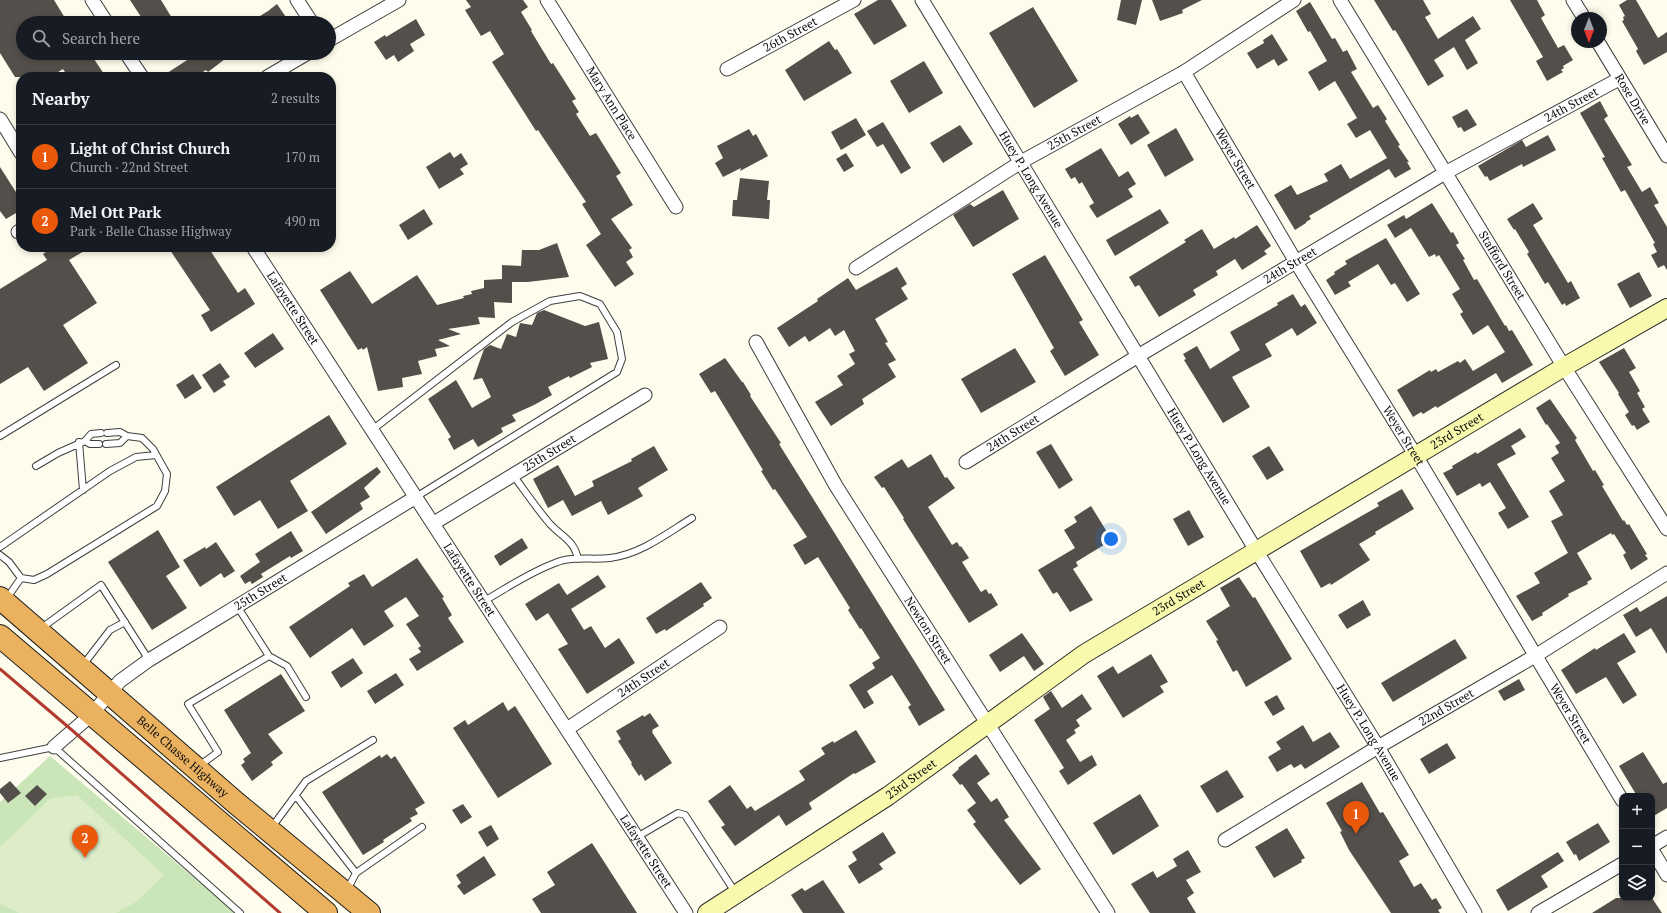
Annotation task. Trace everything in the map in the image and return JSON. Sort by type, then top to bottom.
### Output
[{"type":"highway","name":"Belle Chasse Highway","points":[[2,599],[236,803],[346,892],[369,913]]},
{"type":"highway","points":[[0,636],[91,715],[326,913]]},
{"type":"street","points":[[92,0],[102,16]]},
{"type":"street","points":[[297,0],[307,16]]},
{"type":"street","points":[[336,36],[399,0]]},
{"type":"street","name":"Mary Ann Place","points":[[547,0],[676,207]]},
{"type":"street","name":"26th Street","points":[[727,69],[854,0]]},
{"type":"street","name":"Huey P. Long Avenue","points":[[922,0],[1257,552],[1378,747],[1475,913]]},
{"type":"street","name":"25th Street","points":[[856,268],[1021,162],[1184,72],[1294,0]]},
{"type":"street","name":"Stafford Street","points":[[1340,0],[1564,368],[1667,529]]},
{"type":"street","points":[[1573,0],[1580,12]]},
{"type":"street","name":"Rose Drive","points":[[1601,48],[1667,156]]},
{"type":"street","points":[[131,60],[139,72]]},
{"type":"street","points":[[276,72],[296,60]]},
{"type":"street","name":"Weyer Street","points":[[1184,72],[1296,262],[1416,456],[1619,795]]},
{"type":"street","name":"24th Street","points":[[966,462],[1138,356],[1445,173],[1619,79]]},
{"type":"street","points":[[0,119],[16,145]]},
{"type":"street","name":"Lafayette Street","points":[[256,252],[434,523],[686,913]]},
{"type":"street","name":"23rd Street","points":[[707,913],[888,796],[1084,654],[1667,308]]},
{"type":"street","name":"Newton Street","points":[[756,342],[836,486],[1108,913]]},
{"type":"street","name":"25th Street","points":[[434,523],[645,395]]},
{"type":"street","name":"25th Street","points":[[54,747],[91,715],[120,681],[149,660],[416,497]]},
{"type":"street","name":"22nd Street","points":[[1225,840],[1378,747],[1535,656],[1667,573]]},
{"type":"street","name":"24th Street","points":[[567,729],[720,627]]},
{"type":"street","points":[[1655,844],[1667,837]]},
{"type":"street","points":[[1655,855],[1667,875]]},
{"type":"street","points":[[1538,913],[1620,865]]},
{"type":"lane","points":[[372,430],[512,322],[550,301],[580,296],[600,304],[617,332],[622,359],[617,372],[416,497]]},
{"type":"lane","points":[[0,436],[116,365]]},
{"type":"lane","points":[[0,555],[9,562],[21,578],[34,580],[157,506],[165,491],[167,474],[153,449],[142,438],[127,436],[120,432],[91,434],[82,442],[36,466]]},
{"type":"lane","points":[[82,442],[90,444],[120,443],[127,436]]},
{"type":"lane","points":[[82,442],[83,490]]},
{"type":"lane","points":[[0,547],[110,471],[136,458],[156,454]]},
{"type":"lane","points":[[513,475],[550,524],[569,540],[576,549],[578,559]]},
{"type":"lane","points":[[484,601],[532,573],[556,562],[623,556],[644,548],[692,518]]},
{"type":"lane","points":[[2,599],[21,578]]},
{"type":"lane","points":[[38,630],[101,585],[149,660]]},
{"type":"lane","points":[[237,606],[269,656],[287,666],[306,697]]},
{"type":"lane","points":[[81,668],[110,630],[125,622]]},
{"type":"lane","points":[[196,768],[218,752],[188,704],[269,656]]},
{"type":"lane","points":[[270,830],[306,781],[373,740]]},
{"type":"lane","points":[[0,758],[54,747],[240,913]]},
{"type":"lane","points":[[296,796],[356,873]]},
{"type":"lane","points":[[637,837],[678,813],[685,815],[736,894]]},
{"type":"lane","points":[[346,892],[356,873],[422,827]]},
{"type":"green space","points":[[50,756],[236,913],[0,913],[0,802]]},
{"type":"green space","points":[[77,795],[164,875],[136,902],[116,913],[19,913],[0,904],[0,847],[50,799]]},
{"type":"building","points":[[0,0],[54,0],[64,16],[16,16],[16,60],[95,60],[103,72],[65,72],[63,69],[58,72],[16,72],[15,77],[0,53]]},
{"type":"building","points":[[130,0],[161,0],[171,16],[140,16]]},
{"type":"building","points":[[466,0],[523,0],[528,7],[521,12],[551,64],[553,63],[576,99],[572,101],[579,112],[576,114],[590,136],[596,133],[621,173],[616,176],[633,205],[611,219],[632,248],[629,250],[633,257],[626,262],[634,274],[615,287],[586,245],[601,234],[582,204],[586,202],[538,130],[536,131],[492,62],[504,54],[490,31],[481,36],[465,10],[471,7]]},
{"type":"building","points":[[878,0],[891,0],[907,26],[874,45],[854,14]]},
{"type":"building","points":[[1121,0],[1142,0],[1136,25],[1117,20]]},
{"type":"building","points":[[1152,0],[1202,0],[1182,10],[1183,13],[1160,21]]},
{"type":"building","points":[[1374,0],[1423,0],[1431,14],[1425,17],[1438,39],[1473,16],[1481,29],[1465,40],[1478,63],[1467,70],[1454,47],[1434,60],[1444,76],[1428,86],[1397,33],[1395,30],[1393,31]]},
{"type":"building","points":[[1510,0],[1537,0],[1545,15],[1541,18],[1558,48],[1564,45],[1573,60],[1563,66],[1564,68],[1561,70],[1563,72],[1547,81],[1536,61],[1543,57]]},
{"type":"building","points":[[1627,0],[1636,0],[1658,38],[1667,32],[1667,52],[1644,65],[1636,51],[1638,49],[1622,21],[1624,20],[1623,17],[1625,16],[1619,5]]},
{"type":"building","points":[[1310,2],[1332,39],[1335,38],[1343,52],[1347,50],[1357,69],[1351,72],[1373,108],[1378,105],[1387,119],[1385,121],[1400,145],[1398,146],[1409,162],[1407,162],[1411,169],[1395,178],[1389,169],[1309,216],[1311,219],[1295,230],[1274,195],[1291,185],[1297,195],[1328,181],[1324,174],[1341,164],[1350,179],[1387,158],[1370,130],[1356,138],[1347,124],[1357,118],[1335,81],[1319,91],[1308,72],[1327,61],[1310,31],[1308,32],[1296,11]]},
{"type":"building","points":[[277,4],[285,16],[260,16]]},
{"type":"building","points":[[1033,7],[1078,81],[1034,108],[989,33]]},
{"type":"building","points":[[416,19],[425,35],[410,44],[414,51],[398,62],[394,55],[386,60],[374,42],[385,35],[386,37]]},
{"type":"building","points":[[1272,34],[1288,60],[1278,66],[1274,59],[1257,69],[1247,53],[1264,43],[1263,40]]},
{"type":"building","points":[[829,41],[835,50],[837,49],[852,73],[804,101],[785,70]]},
{"type":"building","points":[[187,60],[224,60],[208,72],[206,70],[203,72],[169,72]]},
{"type":"building","points":[[924,61],[943,93],[909,113],[890,81]]},
{"type":"building","points":[[1600,101],[1608,116],[1604,119],[1632,165],[1627,167],[1642,192],[1650,187],[1659,203],[1654,205],[1667,227],[1667,270],[1664,265],[1658,268],[1651,255],[1657,252],[1653,244],[1655,243],[1625,190],[1621,192],[1602,158],[1605,157],[1580,113]]},
{"type":"building","points":[[1467,109],[1477,125],[1464,132],[1461,127],[1458,128],[1452,117]]},
{"type":"building","points":[[1138,114],[1150,133],[1131,145],[1118,124],[1130,116],[1131,118]]},
{"type":"building","points":[[856,118],[866,135],[841,150],[831,132]]},
{"type":"building","points":[[883,122],[911,168],[901,174],[883,144],[877,147],[867,131]]},
{"type":"building","points":[[960,125],[973,144],[943,163],[930,143]]},
{"type":"building","points":[[1176,128],[1194,160],[1165,177],[1147,145]]},
{"type":"building","points":[[749,129],[753,136],[756,134],[768,156],[740,171],[741,168],[723,177],[715,163],[723,158],[717,146]]},
{"type":"building","points":[[1548,135],[1556,150],[1523,167],[1522,164],[1490,181],[1487,176],[1485,177],[1478,166],[1522,140],[1526,147]]},
{"type":"building","points":[[1101,148],[1119,177],[1128,171],[1136,184],[1128,189],[1133,197],[1097,218],[1089,206],[1094,203],[1082,182],[1079,184],[1075,177],[1071,179],[1065,169]]},
{"type":"building","points":[[450,152],[454,158],[461,153],[468,164],[460,169],[464,174],[439,189],[426,167]]},
{"type":"building","points":[[846,153],[854,166],[844,172],[836,159]]},
{"type":"building","points":[[0,167],[16,192],[16,213],[6,219],[0,211]]},
{"type":"building","points":[[740,178],[769,181],[767,200],[770,200],[769,219],[732,216],[733,200],[737,200]]},
{"type":"building","points":[[1003,190],[1019,219],[973,247],[953,215],[970,204],[974,207]]},
{"type":"building","points":[[1432,203],[1459,243],[1456,245],[1465,259],[1463,260],[1474,280],[1477,279],[1505,326],[1506,325],[1509,331],[1512,330],[1533,365],[1502,383],[1496,373],[1437,408],[1436,406],[1423,414],[1421,412],[1413,417],[1397,390],[1430,370],[1431,372],[1436,369],[1438,372],[1458,361],[1460,363],[1465,359],[1473,371],[1505,352],[1488,325],[1473,335],[1460,314],[1463,312],[1452,294],[1460,289],[1439,255],[1436,257],[1435,254],[1429,257],[1411,228],[1395,238],[1387,225],[1404,215],[1406,219]]},
{"type":"building","points":[[1533,203],[1543,219],[1533,225],[1568,283],[1571,281],[1580,298],[1566,306],[1565,303],[1562,305],[1548,282],[1545,284],[1527,254],[1529,252],[1507,219]]},
{"type":"building","points":[[424,209],[433,224],[408,240],[399,225]]},
{"type":"building","points":[[1160,209],[1169,223],[1115,256],[1106,240]]},
{"type":"building","points":[[1257,225],[1271,246],[1264,251],[1267,254],[1242,270],[1235,259],[1216,271],[1218,275],[1193,290],[1196,295],[1159,317],[1139,285],[1135,287],[1129,277],[1186,242],[1184,240],[1202,229],[1214,249],[1234,237],[1235,239]]},
{"type":"building","points":[[1386,238],[1420,294],[1407,302],[1395,283],[1391,285],[1378,264],[1348,282],[1351,286],[1335,295],[1326,280],[1335,274],[1334,272],[1347,264],[1345,261]]},
{"type":"building","points":[[557,243],[569,277],[528,282],[512,282],[512,303],[494,302],[495,318],[478,317],[480,324],[448,329],[461,334],[438,340],[450,346],[435,349],[437,356],[418,361],[422,374],[402,378],[403,387],[378,391],[367,347],[363,350],[362,348],[358,350],[320,290],[350,271],[372,304],[417,275],[437,305],[464,298],[463,296],[472,294],[471,291],[484,288],[484,280],[502,279],[502,265],[521,266],[522,250],[539,250]]},
{"type":"building","points":[[46,252],[83,252],[69,260],[97,303],[63,325],[88,363],[44,391],[28,367],[0,384],[0,289],[47,260],[43,254]]},
{"type":"building","points":[[171,252],[211,252],[238,293],[245,288],[255,304],[211,332],[201,315],[210,310]]},
{"type":"building","points":[[1045,255],[1083,320],[1079,322],[1099,355],[1065,376],[1050,351],[1054,348],[1012,274]]},
{"type":"building","points":[[897,267],[907,284],[901,288],[908,299],[875,319],[888,342],[885,343],[896,360],[888,364],[896,377],[862,399],[864,404],[831,426],[815,402],[843,385],[837,376],[855,364],[849,354],[855,351],[844,330],[835,336],[830,328],[809,342],[805,336],[789,347],[777,328],[818,301],[817,299],[848,278],[856,290]]},
{"type":"building","points":[[1639,272],[1652,296],[1630,308],[1617,284]]},
{"type":"building","points":[[1293,294],[1301,307],[1305,304],[1317,323],[1297,336],[1292,328],[1265,344],[1272,356],[1232,377],[1250,407],[1223,423],[1184,360],[1186,359],[1183,354],[1197,346],[1210,369],[1240,350],[1230,332],[1278,305],[1277,303]]},
{"type":"building","points":[[544,310],[585,326],[599,322],[608,359],[590,363],[592,367],[570,378],[569,376],[548,387],[552,395],[512,415],[516,421],[501,428],[503,432],[478,447],[473,439],[454,450],[448,439],[451,437],[428,399],[456,380],[472,408],[491,397],[482,378],[473,380],[484,349],[490,345],[501,349],[507,334],[516,337],[520,323],[532,325],[537,313]]},
{"type":"building","points":[[273,333],[284,349],[255,368],[244,353]]},
{"type":"building","points":[[1015,348],[1036,382],[981,413],[961,379]]},
{"type":"building","points":[[1624,348],[1636,368],[1629,372],[1640,391],[1637,393],[1645,407],[1642,409],[1650,422],[1637,430],[1634,425],[1632,426],[1625,415],[1629,412],[1618,394],[1619,393],[1599,362]]},
{"type":"building","points":[[725,358],[743,382],[751,395],[750,396],[781,443],[779,444],[945,710],[919,726],[908,707],[911,705],[892,675],[867,691],[874,703],[864,709],[849,685],[875,668],[872,663],[880,658],[848,610],[850,608],[818,557],[805,565],[793,545],[807,537],[761,471],[763,470],[715,391],[711,393],[699,374]]},
{"type":"building","points":[[220,363],[230,377],[223,381],[226,385],[214,393],[202,375]]},
{"type":"building","points":[[193,374],[202,388],[185,399],[176,385]]},
{"type":"building","points":[[1550,399],[1577,438],[1575,440],[1593,471],[1595,470],[1604,485],[1602,486],[1623,521],[1624,520],[1627,525],[1629,524],[1647,554],[1645,555],[1648,559],[1631,570],[1623,555],[1626,553],[1614,534],[1612,535],[1611,533],[1577,553],[1592,579],[1587,582],[1588,584],[1568,594],[1569,596],[1532,621],[1516,596],[1540,583],[1534,573],[1568,553],[1551,521],[1563,515],[1549,491],[1565,481],[1551,458],[1559,453],[1555,446],[1560,443],[1547,424],[1546,425],[1536,408]]},
{"type":"building","points":[[329,415],[347,444],[290,481],[308,511],[278,529],[260,500],[234,516],[216,487]]},
{"type":"building","points":[[1520,428],[1526,437],[1511,446],[1516,454],[1497,464],[1529,517],[1508,529],[1498,513],[1506,508],[1490,482],[1482,487],[1480,483],[1457,496],[1443,473],[1453,468],[1452,466],[1476,452],[1477,454]]},
{"type":"building","points":[[1051,444],[1073,480],[1059,489],[1036,452]]},
{"type":"building","points":[[654,446],[668,470],[638,488],[643,496],[608,515],[601,501],[572,516],[563,500],[548,508],[533,479],[558,465],[575,496],[594,486],[592,481],[632,461],[631,459]]},
{"type":"building","points":[[1269,446],[1284,470],[1267,480],[1252,456]]},
{"type":"building","points":[[931,454],[945,478],[947,477],[955,488],[928,507],[952,545],[957,542],[969,558],[962,562],[981,592],[986,589],[989,594],[991,593],[998,605],[969,623],[884,487],[882,488],[874,477],[902,459],[908,468]]},
{"type":"building","points":[[377,467],[381,472],[364,488],[370,497],[360,503],[363,509],[326,534],[311,512]]},
{"type":"building","points":[[1402,489],[1414,509],[1375,532],[1376,534],[1359,544],[1370,560],[1331,585],[1330,583],[1321,588],[1300,551],[1379,506],[1377,503]]},
{"type":"building","points":[[1091,506],[1112,540],[1076,562],[1078,566],[1073,569],[1093,600],[1070,612],[1057,592],[1053,594],[1038,570],[1075,548],[1064,530],[1077,522],[1074,517]]},
{"type":"building","points":[[1189,510],[1204,537],[1188,546],[1173,519]]},
{"type":"building","points":[[158,530],[180,567],[166,576],[187,608],[152,630],[108,562]]},
{"type":"building","points":[[291,531],[303,551],[291,558],[290,556],[261,574],[263,577],[252,584],[250,581],[245,584],[240,576],[260,562],[255,554]]},
{"type":"building","points":[[522,538],[528,548],[500,566],[494,556]]},
{"type":"building","points":[[216,542],[235,571],[224,578],[221,573],[200,587],[183,560],[205,547],[206,549]]},
{"type":"building","points":[[417,558],[444,597],[442,598],[452,615],[448,618],[464,642],[417,671],[409,659],[421,652],[418,648],[421,646],[406,624],[419,616],[406,597],[384,611],[394,626],[364,646],[352,628],[310,658],[289,627],[350,586],[348,583],[364,574],[372,587]]},
{"type":"building","points":[[598,575],[606,587],[571,609],[584,630],[591,626],[605,648],[619,638],[635,663],[587,694],[558,649],[568,644],[548,613],[536,621],[525,604],[559,583],[567,595]]},
{"type":"building","points":[[1239,577],[1253,598],[1255,597],[1292,659],[1246,687],[1237,670],[1233,672],[1216,641],[1218,640],[1206,621],[1230,606],[1220,588]]},
{"type":"building","points":[[701,582],[712,598],[703,604],[704,606],[666,631],[665,629],[656,634],[646,618]]},
{"type":"building","points":[[1667,596],[1667,654],[1651,628],[1636,637],[1623,615],[1637,607],[1640,612]]},
{"type":"building","points":[[1363,600],[1371,615],[1347,629],[1338,615]]},
{"type":"building","points":[[1022,633],[1044,664],[1034,671],[1024,656],[1000,672],[989,655]]},
{"type":"building","points":[[1624,633],[1636,652],[1617,663],[1637,695],[1623,704],[1606,677],[1576,694],[1561,670],[1595,648],[1596,650]]},
{"type":"building","points":[[1455,639],[1467,658],[1393,702],[1381,683]]},
{"type":"building","points":[[1151,654],[1168,682],[1160,686],[1164,692],[1123,718],[1097,676],[1113,666],[1118,674]]},
{"type":"building","points":[[353,658],[363,673],[341,688],[331,672]]},
{"type":"building","points":[[396,673],[404,685],[375,704],[367,691]]},
{"type":"building","points":[[281,674],[305,711],[268,734],[283,753],[271,762],[273,765],[252,781],[241,765],[245,762],[243,759],[251,753],[224,710]]},
{"type":"building","points":[[1519,679],[1525,690],[1504,701],[1498,691]]},
{"type":"building","points":[[1051,691],[1062,708],[1082,694],[1092,709],[1076,720],[1080,726],[1074,730],[1076,733],[1066,740],[1080,762],[1092,755],[1097,765],[1068,785],[1059,771],[1064,768],[1034,720],[1050,709],[1043,697]]},
{"type":"building","points":[[1277,695],[1285,709],[1273,716],[1264,702]]},
{"type":"building","points":[[503,702],[508,711],[515,706],[552,764],[498,798],[453,728],[465,720],[468,725]]},
{"type":"building","points":[[650,713],[659,726],[652,730],[652,732],[672,763],[645,781],[641,774],[639,776],[631,764],[632,763],[618,741],[621,739],[616,731],[643,715],[644,717]]},
{"type":"building","points":[[1303,725],[1313,742],[1330,732],[1340,747],[1305,769],[1301,764],[1294,768],[1291,764],[1277,772],[1268,757],[1281,749],[1276,742]]},
{"type":"building","points":[[856,730],[876,762],[855,774],[854,773],[809,803],[812,809],[786,826],[779,815],[735,846],[721,827],[725,825],[708,801],[730,785],[747,809],[751,806],[755,811],[805,780],[799,771],[825,754],[821,748],[833,741],[834,743]]},
{"type":"building","points":[[1447,743],[1456,758],[1429,774],[1420,759]]},
{"type":"building","points":[[1643,752],[1663,784],[1667,782],[1667,808],[1655,815],[1655,793],[1635,793],[1619,766]]},
{"type":"building","points":[[387,754],[391,759],[395,756],[425,803],[415,809],[418,814],[410,818],[412,821],[383,840],[384,842],[363,855],[322,792],[380,755],[381,758]]},
{"type":"building","points":[[976,754],[990,774],[977,783],[991,802],[997,798],[1009,817],[1004,820],[1041,869],[1020,885],[973,824],[976,822],[967,810],[976,803],[962,784],[960,785],[952,775],[959,769],[958,768]]},
{"type":"building","points":[[1227,770],[1244,797],[1217,813],[1200,786]]},
{"type":"building","points":[[10,781],[21,793],[8,803],[0,793],[0,789]]},
{"type":"building","points":[[1362,782],[1380,813],[1383,812],[1409,855],[1399,861],[1414,887],[1421,883],[1432,900],[1436,898],[1442,908],[1438,910],[1440,913],[1391,913],[1349,850],[1340,832],[1342,831],[1326,803]]},
{"type":"building","points":[[37,785],[47,794],[35,806],[25,796]]},
{"type":"building","points":[[1140,794],[1159,826],[1113,855],[1093,823]]},
{"type":"building","points":[[463,804],[472,817],[461,824],[452,810]]},
{"type":"building","points":[[1598,823],[1610,842],[1579,861],[1576,854],[1574,855],[1566,842]]},
{"type":"building","points":[[491,825],[499,839],[487,847],[478,832]]},
{"type":"building","points":[[1287,828],[1305,858],[1301,860],[1302,862],[1274,878],[1255,847]]},
{"type":"building","points":[[883,832],[896,853],[879,864],[883,869],[859,884],[848,866],[857,860],[852,852]]},
{"type":"building","points":[[592,843],[637,913],[541,913],[532,899],[555,885],[547,872]]},
{"type":"building","points":[[1188,850],[1201,872],[1186,880],[1194,893],[1187,898],[1196,913],[1150,913],[1131,884],[1153,871],[1157,878],[1177,866],[1173,859]]},
{"type":"building","points":[[1558,852],[1564,861],[1541,876],[1548,887],[1508,911],[1496,890]]},
{"type":"building","points":[[484,856],[496,875],[464,895],[457,886],[461,883],[456,875]]},
{"type":"building","points":[[823,880],[845,913],[803,913],[791,895],[802,888],[805,891]]},
{"type":"building","points":[[1616,898],[1619,898],[1619,901],[1654,901],[1662,913],[1592,913]]},
{"type":"railway","points":[[0,669],[73,731],[280,913]]},
{"type":"place","name":"Light of Christ Church","points":[[1356,834]]},
{"type":"place","name":"Mel Ott Park","points":[[85,858]]}]
